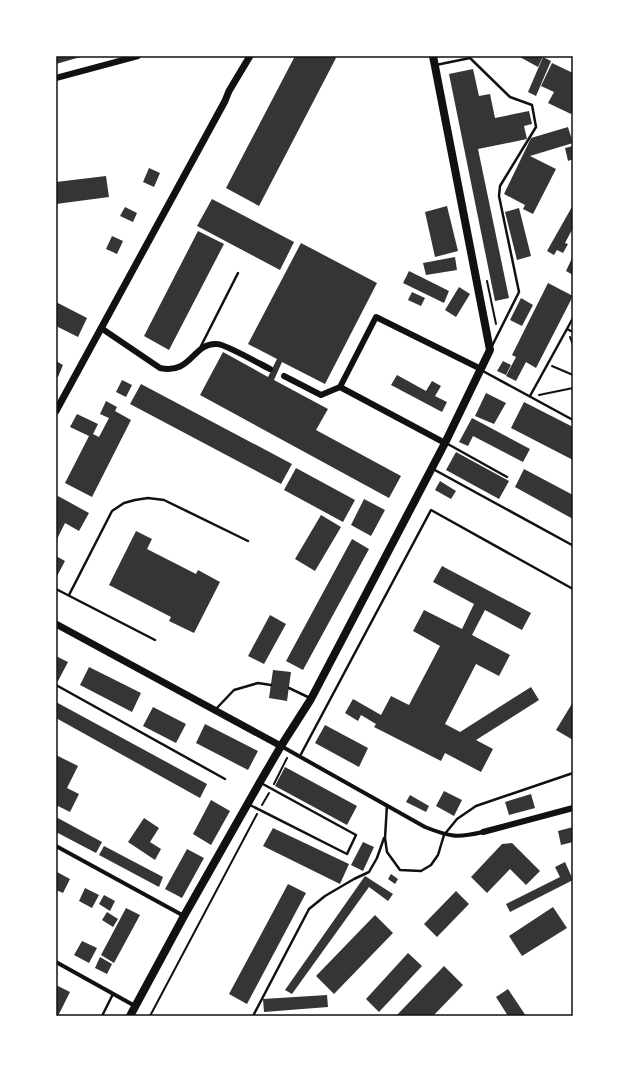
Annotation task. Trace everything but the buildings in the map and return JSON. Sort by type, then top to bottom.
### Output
[{"type":"main road","points":[[56,411],[225,101],[229,91],[250,56]]},
{"type":"main road","points":[[130,1016],[184,916],[280,746],[311,699],[432,468],[490,350],[433,56]]},
{"type":"main road","points":[[56,624],[280,746]]},
{"type":"street","points":[[56,78],[138,56]]},
{"type":"street","points":[[284,376],[321,394],[340,387],[376,317],[481,369]]},
{"type":"street","points":[[101,328],[160,368],[164,369],[169,370],[180,368],[192,359],[199,350],[209,344],[219,344],[270,369]]},
{"type":"street","points":[[340,387],[445,442]]},
{"type":"street","points":[[280,746],[425,827],[444,835],[464,836],[573,808]]},
{"type":"street","points":[[56,846],[184,916]]},
{"type":"street","points":[[56,962],[135,1006]]},
{"type":"lane","points":[[435,65],[470,58],[510,97],[532,105],[536,127],[500,186],[499,196],[519,292],[490,350]]},
{"type":"lane","points":[[199,350],[238,273]]},
{"type":"lane","points":[[530,397],[573,318]]},
{"type":"lane","points":[[567,329],[573,332]]},
{"type":"lane","points":[[481,369],[573,420]]},
{"type":"lane","points":[[445,442],[507,476]]},
{"type":"lane","points":[[432,468],[572,545],[573,544]]},
{"type":"lane","points":[[69,595],[112,511],[124,503],[148,498],[164,500],[248,541]]},
{"type":"lane","points":[[300,756],[431,510],[573,589]]},
{"type":"lane","points":[[56,588],[154,640]]},
{"type":"lane","points":[[214,710],[234,690],[258,683],[271,685]]},
{"type":"lane","points":[[56,685],[224,779]]},
{"type":"lane","points":[[288,688],[311,699]]},
{"type":"lane","points":[[387,805],[385,838],[387,852],[400,870],[421,871],[431,865],[438,855],[444,835],[457,819],[476,806],[573,773]]},
{"type":"lane","points":[[248,803],[347,854],[356,835],[260,782]]},
{"type":"lane","points":[[253,1016],[310,910],[325,896],[354,878],[369,872],[377,858],[385,838]]},
{"type":"lane","points":[[102,1016],[113,994]]},
{"type":"path","points":[[487,280],[498,334]]},
{"type":"path","points":[[548,364],[573,375]]},
{"type":"path","points":[[530,397],[573,388]]},
{"type":"path","points":[[150,1016],[291,751]]}]
